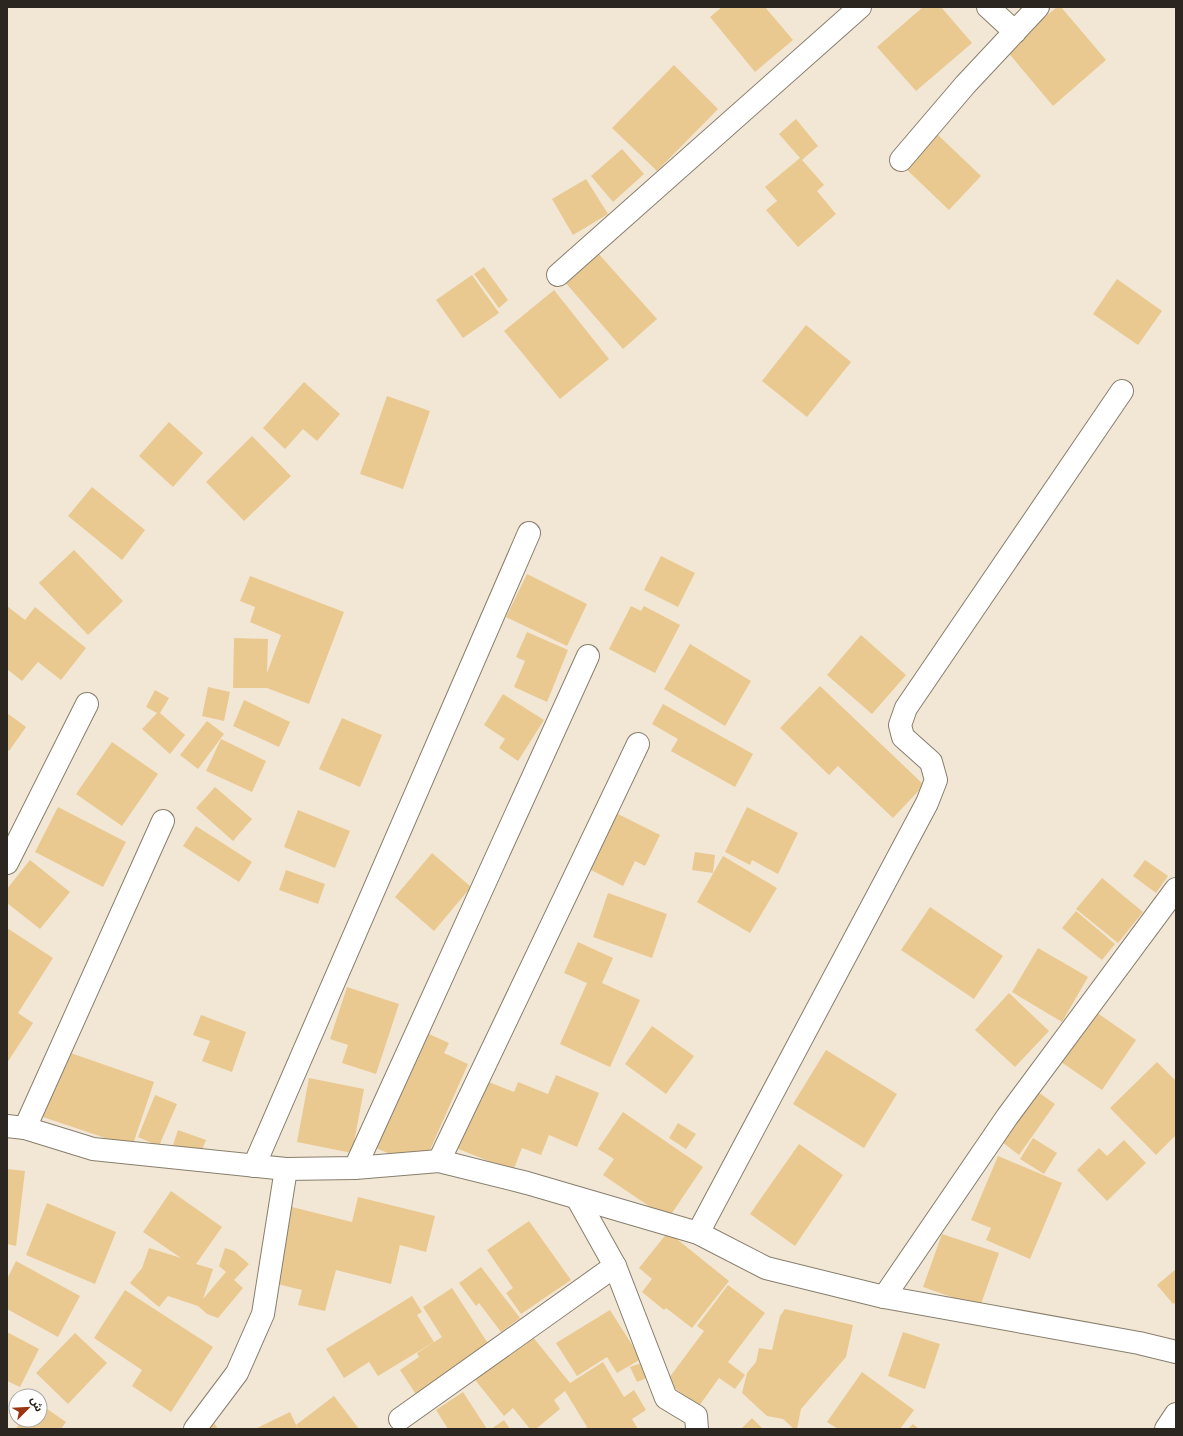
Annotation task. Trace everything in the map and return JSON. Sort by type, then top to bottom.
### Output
[{"type":"street","points":[[558,275],[860,7]]},
{"type":"street","points":[[988,7],[1015,32]]},
{"type":"street","points":[[901,160],[965,85],[1038,7]]},
{"type":"street","points":[[698,1233],[923,810],[936,780],[931,762],[903,737],[900,725],[906,708],[1122,391]]},
{"type":"street","points":[[254,1166],[528,533]]},
{"type":"street","points":[[355,1168],[588,656]]},
{"type":"street","points":[[7,863],[86,704]]},
{"type":"street","points":[[438,1161],[638,744]]},
{"type":"street","points":[[163,821],[16,1127],[93,1149],[286,1169],[355,1168],[438,1161],[577,1198],[698,1233],[766,1268],[884,1297],[1139,1342],[1176,1352]]},
{"type":"street","points":[[884,1297],[1007,1117],[1176,889]]},
{"type":"street","points":[[195,1429],[237,1373],[263,1314],[286,1169]]},
{"type":"street","points":[[577,1198],[615,1266],[666,1398],[696,1416],[697,1429]]},
{"type":"street","points":[[400,1419],[615,1266]]},
{"type":"street","points":[[1166,1429],[1176,1414]]},
{"type":"building","points":[[722,7],[765,7],[793,40],[755,72],[710,17]]},
{"type":"building","points":[[923,7],[941,7],[972,43],[916,91],[877,47]]},
{"type":"building","points":[[1057,7],[1061,7],[1106,60],[1053,106],[1006,50]]},
{"type":"building","points":[[674,65],[718,109],[657,171],[612,128]]},
{"type":"building","points":[[796,119],[818,146],[802,160],[824,185],[817,191],[836,214],[798,247],[766,210],[777,201],[765,187],[800,158],[779,134]]},
{"type":"building","points":[[936,133],[981,176],[949,210],[904,167]]},
{"type":"building","points":[[622,149],[644,174],[613,202],[591,176]]},
{"type":"building","points":[[586,179],[608,214],[573,235],[552,199]]},
{"type":"building","points":[[597,252],[657,319],[623,349],[564,281]]},
{"type":"building","points":[[484,267],[508,300],[499,308],[474,274]]},
{"type":"building","points":[[472,275],[499,313],[463,338],[436,300]]},
{"type":"building","points":[[1117,279],[1162,311],[1138,345],[1093,314]]},
{"type":"building","points":[[554,290],[609,359],[560,399],[504,331]]},
{"type":"building","points":[[806,325],[851,362],[807,417],[762,381]]},
{"type":"building","points":[[304,382],[340,414],[317,441],[303,429],[285,449],[263,428]]},
{"type":"building","points":[[387,396],[430,411],[403,489],[360,474]]},
{"type":"building","points":[[169,422],[203,453],[173,487],[139,456]]},
{"type":"building","points":[[252,436],[291,476],[244,521],[206,482]]},
{"type":"building","points":[[92,487],[145,530],[122,560],[68,516]]},
{"type":"building","points":[[74,550],[123,601],[88,635],[39,583]]},
{"type":"building","points":[[661,556],[695,573],[678,607],[644,590]]},
{"type":"building","points":[[527,574],[587,604],[567,646],[506,617]]},
{"type":"building","points":[[250,576],[344,612],[309,704],[267,688],[233,688],[234,638],[268,639],[267,673],[281,635],[250,622],[255,607],[240,601]]},
{"type":"building","points":[[7,606],[25,620],[35,607],[86,648],[61,680],[38,662],[22,681],[7,669]]},
{"type":"building","points":[[631,606],[641,611],[644,606],[680,625],[655,673],[609,649]]},
{"type":"building","points":[[527,632],[568,650],[547,702],[514,687],[525,661],[516,657]]},
{"type":"building","points":[[861,635],[906,675],[872,714],[827,675]]},
{"type":"building","points":[[690,644],[751,681],[725,726],[664,689]]},
{"type":"building","points":[[820,686],[924,785],[893,818],[838,766],[829,775],[780,728]]},
{"type":"building","points":[[208,687],[230,692],[224,721],[202,716]]},
{"type":"building","points":[[155,690],[169,698],[160,713],[185,735],[170,754],[142,729],[157,713],[146,707]]},
{"type":"building","points":[[503,694],[544,720],[518,761],[499,748],[505,739],[484,725]]},
{"type":"building","points":[[244,700],[290,722],[279,747],[233,726]]},
{"type":"building","points":[[663,704],[753,754],[735,787],[671,751],[678,739],[652,724]]},
{"type":"building","points":[[7,713],[26,727],[9,751],[7,749]]},
{"type":"building","points":[[342,718],[382,735],[360,787],[319,769]]},
{"type":"building","points":[[207,721],[224,734],[198,769],[180,755]]},
{"type":"building","points":[[221,739],[266,761],[252,792],[206,771]]},
{"type":"building","points":[[112,742],[158,774],[122,826],[76,794]]},
{"type":"building","points":[[215,787],[252,819],[233,841],[196,808]]},
{"type":"building","points":[[58,807],[126,842],[103,887],[35,852]]},
{"type":"building","points":[[747,807],[798,833],[778,874],[752,860],[750,865],[725,852]]},
{"type":"building","points":[[298,810],[350,831],[335,868],[284,847]]},
{"type":"building","points":[[614,812],[660,835],[645,866],[635,861],[623,886],[587,868]]},
{"type":"building","points":[[196,826],[252,862],[239,882],[183,846]]},
{"type":"building","points":[[695,852],[715,855],[713,873],[692,870]]},
{"type":"building","points":[[432,853],[471,887],[434,931],[395,897]]},
{"type":"building","points":[[723,856],[777,888],[750,933],[697,902]]},
{"type":"building","points":[[30,860],[70,892],[40,929],[7,903],[7,889]]},
{"type":"building","points":[[1145,860],[1168,876],[1156,893],[1133,876]]},
{"type":"building","points":[[286,870],[325,884],[318,904],[279,890]]},
{"type":"building","points":[[1102,878],[1143,912],[1118,943],[1076,909]]},
{"type":"building","points":[[608,893],[667,914],[652,958],[593,937]]},
{"type":"building","points":[[930,907],[1003,956],[974,999],[901,950]]},
{"type":"building","points":[[1076,911],[1115,944],[1102,960],[1062,928]]},
{"type":"building","points":[[7,928],[53,958],[18,1013],[33,1023],[7,1063]]},
{"type":"building","points":[[578,942],[613,958],[602,983],[640,1000],[610,1067],[560,1044],[587,983],[564,973]]},
{"type":"building","points":[[1038,948],[1088,977],[1062,1022],[1012,992]]},
{"type":"building","points":[[347,987],[399,1004],[376,1074],[342,1063],[348,1045],[330,1039]]},
{"type":"building","points":[[1009,993],[1049,1031],[1015,1067],[975,1030]]},
{"type":"building","points":[[1096,1012],[1136,1040],[1102,1090],[1061,1062]]},
{"type":"building","points":[[201,1015],[246,1032],[232,1072],[202,1061],[210,1041],[193,1035]]},
{"type":"building","points":[[652,1026],[694,1056],[666,1094],[625,1064]]},
{"type":"building","points":[[420,1030],[449,1043],[444,1053],[468,1064],[422,1168],[369,1145]]},
{"type":"building","points":[[62,1050],[154,1082],[132,1147],[40,1116]]},
{"type":"building","points":[[826,1050],[897,1094],[864,1148],[793,1104]]},
{"type":"building","points":[[1157,1062],[1176,1081],[1176,1135],[1156,1155],[1110,1108]]},
{"type":"building","points":[[556,1075],[599,1093],[577,1147],[549,1135],[541,1155],[522,1148],[513,1171],[456,1148],[484,1080],[514,1092],[518,1082],[548,1094]]},
{"type":"building","points":[[309,1078],[364,1089],[352,1153],[297,1142]]},
{"type":"building","points":[[1038,1092],[1055,1104],[1019,1155],[1002,1142]]},
{"type":"building","points":[[155,1095],[177,1104],[159,1146],[138,1137]]},
{"type":"building","points":[[623,1112],[703,1167],[668,1219],[603,1175],[614,1159],[598,1149]]},
{"type":"building","points":[[678,1123],[696,1134],[686,1149],[669,1138]]},
{"type":"building","points":[[178,1130],[206,1140],[200,1155],[173,1145]]},
{"type":"building","points":[[1033,1138],[1057,1153],[1044,1174],[1020,1159]]},
{"type":"building","points":[[1124,1140],[1146,1163],[1107,1201],[1077,1170],[1099,1148],[1107,1156]]},
{"type":"building","points":[[799,1144],[843,1175],[795,1246],[750,1214]]},
{"type":"building","points":[[998,1156],[1062,1183],[1030,1259],[986,1240],[991,1228],[971,1220]]},
{"type":"building","points":[[7,1169],[25,1171],[16,1246],[7,1244]]},
{"type":"building","points":[[171,1191],[222,1227],[196,1264],[213,1269],[203,1299],[226,1272],[219,1266],[225,1248],[234,1251],[249,1264],[234,1280],[243,1288],[218,1318],[207,1314],[198,1306],[168,1296],[159,1307],[130,1283],[142,1268],[149,1248],[181,1258],[143,1232]]},
{"type":"building","points":[[358,1197],[435,1216],[426,1252],[400,1245],[391,1284],[336,1270],[325,1311],[298,1305],[302,1290],[269,1282],[288,1206],[352,1222]]},
{"type":"building","points":[[47,1203],[116,1232],[95,1284],[26,1255]]},
{"type":"building","points":[[529,1221],[571,1280],[521,1314],[506,1293],[513,1288],[487,1250]]},
{"type":"building","points":[[668,1232],[729,1281],[692,1328],[666,1308],[664,1310],[642,1292],[652,1279],[639,1268]]},
{"type":"building","points":[[942,1234],[999,1253],[980,1307],[923,1287]]},
{"type":"building","points":[[16,1261],[80,1296],[58,1337],[7,1309],[7,1279]]},
{"type":"building","points":[[481,1267],[520,1318],[501,1332],[479,1303],[476,1306],[459,1283]]},
{"type":"building","points":[[1176,1269],[1176,1302],[1173,1304],[1157,1285]]},
{"type":"building","points":[[728,1285],[765,1313],[728,1362],[745,1375],[735,1389],[719,1378],[699,1406],[666,1382],[704,1331],[697,1326]]},
{"type":"building","points":[[452,1288],[491,1348],[417,1396],[400,1370],[419,1357],[417,1353],[442,1337],[423,1307]]},
{"type":"building","points":[[125,1290],[213,1347],[171,1412],[132,1386],[142,1370],[94,1338]]},
{"type":"building","points":[[412,1296],[422,1312],[417,1315],[434,1342],[378,1376],[369,1362],[344,1378],[326,1349]]},
{"type":"building","points":[[785,1309],[853,1325],[846,1357],[801,1409],[797,1429],[794,1429],[783,1419],[767,1416],[742,1393],[747,1373],[756,1362],[759,1348],[772,1350],[780,1316]]},
{"type":"building","points":[[610,1310],[641,1359],[617,1373],[607,1357],[577,1376],[556,1343]]},
{"type":"building","points":[[528,1331],[570,1383],[603,1362],[624,1397],[634,1390],[646,1410],[632,1419],[638,1429],[584,1429],[587,1427],[565,1391],[554,1400],[560,1409],[536,1429],[530,1429],[513,1408],[504,1416],[472,1376]]},
{"type":"building","points":[[7,1332],[39,1349],[20,1387],[7,1381]]},
{"type":"building","points":[[903,1332],[940,1344],[925,1389],[888,1376]]},
{"type":"building","points":[[75,1333],[107,1363],[68,1404],[36,1373]]},
{"type":"building","points":[[641,1363],[647,1378],[637,1382],[630,1367]]},
{"type":"building","points":[[862,1372],[914,1410],[900,1429],[838,1429],[827,1422]]},
{"type":"building","points":[[463,1392],[487,1429],[448,1429],[436,1410]]},
{"type":"building","points":[[334,1396],[359,1429],[299,1429],[296,1425]]},
{"type":"building","points":[[48,1410],[66,1422],[61,1429],[16,1429],[48,1428]]},
{"type":"building","points":[[290,1412],[298,1429],[255,1429]]},
{"type":"building","points":[[752,1418],[763,1429],[741,1429]]},
{"type":"building","points":[[504,1420],[510,1429],[491,1429]]},
{"type":"building","points":[[214,1423],[218,1429],[204,1429]]},
{"type":"building","points":[[913,1424],[919,1429],[908,1429]]}]
